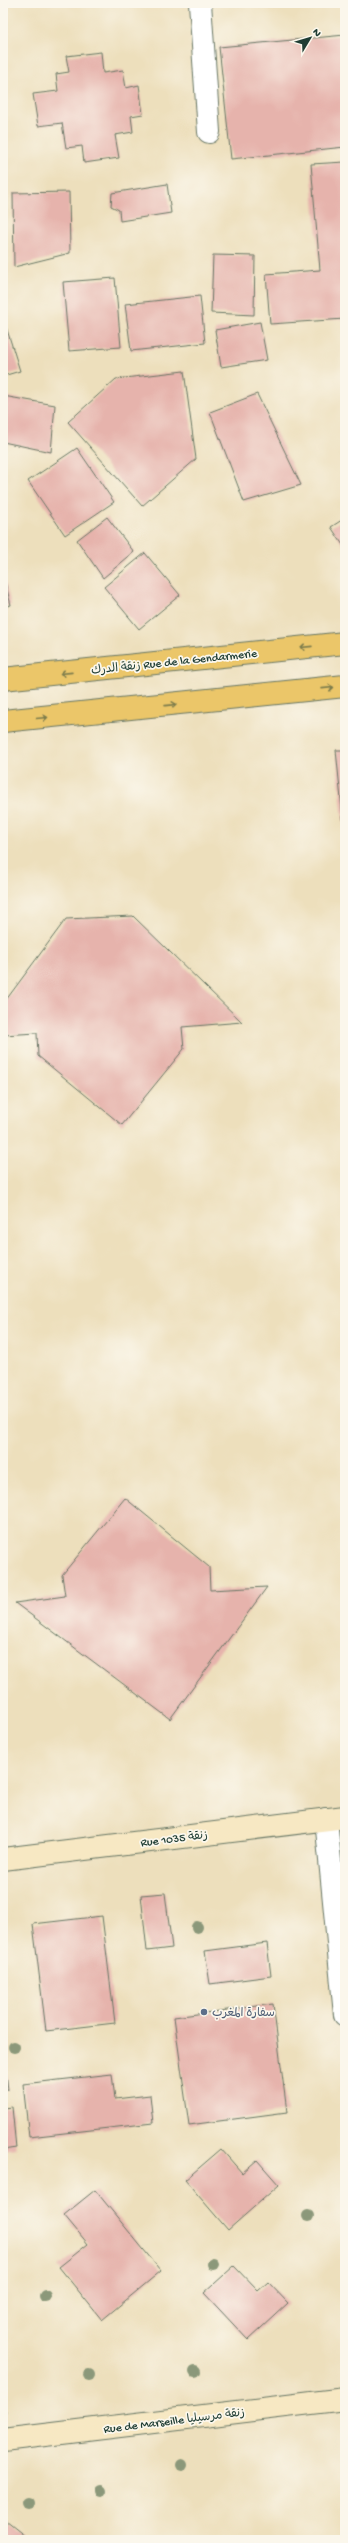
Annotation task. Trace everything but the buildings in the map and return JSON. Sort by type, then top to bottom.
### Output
[{"type":"main road","name":"زنقة الدرك Rue de la Gendarmerie","points":[[3,679],[345,643]]},
{"type":"main road","points":[[3,721],[345,686]]},
{"type":"street","points":[[200,3],[210,132]]},
{"type":"street","points":[[335,1818],[345,2015]]},
{"type":"street","name":"Rue 1035 زنقة","points":[[3,1860],[335,1818]]},
{"type":"street","name":"Rue de Marseille زنقة مرسيليا","points":[[3,2440],[345,2399]]},
{"type":"place","name":"سفارة المغرب","points":[[204,2012]]}]
